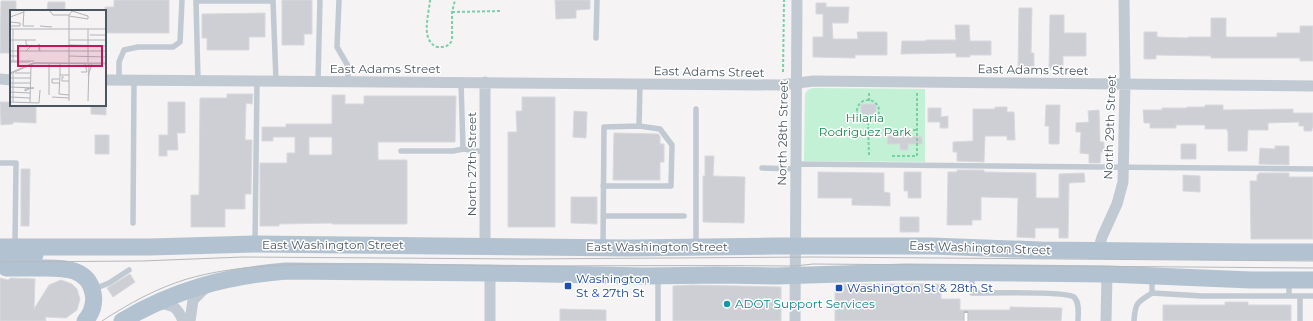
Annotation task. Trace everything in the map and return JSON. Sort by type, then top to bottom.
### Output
[{"type":"main road","name":"East Washington Street","points":[[8,247],[40,251],[255,244],[603,247],[932,246],[1034,250],[1313,252]]},
{"type":"main road","points":[[0,262],[40,251]]},
{"type":"main road","points":[[0,268],[70,269],[76,271],[88,281],[93,291],[94,301],[90,315],[85,321]]},
{"type":"main road","name":"East Washington Street","points":[[155,303],[175,294],[209,283],[228,279],[267,273],[319,271],[658,276],[795,270],[1106,274],[1152,276],[1288,288],[1313,280]]},
{"type":"main road","points":[[112,321],[136,306],[155,303]]},
{"type":"main road","points":[[122,321],[155,303]]},
{"type":"street","name":"North 28th Street","points":[[795,321],[797,0]]},
{"type":"street","name":"North 29th Street","points":[[1098,251],[1102,236],[1117,204],[1123,182],[1125,84],[1124,0]]},
{"type":"street","name":"East Adams Street","points":[[106,80],[485,82],[780,86],[811,81],[1313,86]]},
{"type":"street","name":"North 27th Street","points":[[485,82],[485,246]]},
{"type":"street","points":[[490,273],[490,321]]},
{"type":"street","points":[[1106,274],[1106,321]]},
{"type":"street","points":[[190,321],[193,300],[209,283]]},
{"type":"street","points":[[155,303],[175,307],[180,312],[183,321]]},
{"type":"lane","points":[[119,80],[119,62],[124,50],[138,47],[173,47],[180,42],[182,0]]},
{"type":"lane","points":[[198,81],[196,0],[273,1],[276,81]]},
{"type":"lane","points":[[318,81],[320,0]]},
{"type":"lane","points":[[339,0],[337,47],[348,66],[348,82]]},
{"type":"lane","points":[[596,38],[597,0]]},
{"type":"lane","points":[[133,223],[134,80]]},
{"type":"lane","points":[[255,244],[257,81]]},
{"type":"lane","points":[[461,82],[462,149]]},
{"type":"lane","points":[[639,126],[640,84]]},
{"type":"lane","points":[[696,109],[696,247]]},
{"type":"lane","points":[[603,247],[604,127],[639,126],[660,129],[672,145],[671,186],[604,186]]},
{"type":"lane","points":[[401,151],[453,151],[462,149],[485,152]]},
{"type":"lane","points":[[0,163],[16,163],[8,247]]},
{"type":"lane","points":[[762,168],[795,166],[1313,169]]},
{"type":"lane","points":[[603,216],[684,216]]},
{"type":"lane","points":[[93,291],[129,270]]},
{"type":"lane","points":[[972,272],[972,293],[1056,294],[1072,296],[1077,303],[1078,321]]},
{"type":"lane","points":[[658,276],[658,321]]},
{"type":"lane","points":[[1152,276],[1152,293]]},
{"type":"lane","points":[[1134,321],[1134,309],[1139,301],[1152,293],[1278,296],[1288,288],[1300,296],[1313,296]]},
{"type":"lane","points":[[1300,296],[1300,321]]},
{"type":"path","points":[[430,0],[427,34],[429,41],[434,46],[442,47],[448,46],[452,40],[452,12],[455,0]]},
{"type":"path","points":[[784,0],[784,72]]},
{"type":"path","points":[[452,12],[502,11]]},
{"type":"path","points":[[868,101],[869,93]]},
{"type":"path","points":[[885,156],[917,156],[917,93]]},
{"type":"path","points":[[782,95],[784,116]]},
{"type":"path","points":[[868,101],[876,103],[879,110],[876,119],[868,122],[862,120],[857,111],[862,102],[868,101]]},
{"type":"path","points":[[868,122],[869,156]]},
{"type":"path","points":[[868,130],[917,130]]},
{"type":"green space","name":"Hilaria Rodriguez Park","points":[[812,88],[925,89],[925,162],[804,161],[805,94]]},
{"type":"building","points":[[114,0],[169,0],[169,33],[106,33],[105,7],[114,7]]},
{"type":"building","points":[[282,0],[312,0],[312,34],[304,34],[304,45],[282,45]]},
{"type":"building","points":[[555,0],[590,0],[590,9],[576,10],[576,18],[556,19]]},
{"type":"building","points":[[1,1],[16,1],[16,10],[10,10],[10,53],[0,53]]},
{"type":"building","points":[[48,2],[65,2],[65,10],[47,10]]},
{"type":"building","points":[[816,3],[826,3],[826,7],[849,7],[848,23],[832,23],[833,39],[858,39],[857,32],[887,32],[887,55],[855,55],[855,58],[813,57],[813,37],[823,37],[823,14],[816,14]]},
{"type":"building","points":[[1019,8],[1032,8],[1031,53],[1034,53],[1034,69],[1018,69]]},
{"type":"building","points":[[265,13],[265,37],[249,37],[249,50],[207,50],[207,38],[202,38],[202,14]]},
{"type":"building","points":[[1050,15],[1064,15],[1064,33],[1086,33],[1086,56],[1063,56],[1063,69],[1049,69]]},
{"type":"building","points":[[1211,18],[1226,18],[1226,37],[1277,37],[1277,33],[1300,33],[1300,26],[1313,26],[1313,61],[1300,61],[1300,58],[1211,58],[1211,56],[1156,55],[1156,59],[1144,59],[1144,32],[1157,32],[1157,37],[1211,37]]},
{"type":"building","points":[[955,25],[969,25],[970,41],[991,41],[991,55],[956,57],[956,53],[901,54],[902,41],[956,40]]},
{"type":"building","points":[[227,94],[253,94],[252,104],[246,103],[245,140],[252,140],[251,194],[245,194],[245,209],[225,209],[225,227],[191,227],[191,195],[199,195],[200,98],[227,98]]},
{"type":"building","points":[[332,95],[345,95],[345,104],[364,104],[364,96],[456,96],[455,142],[378,142],[378,160],[407,160],[407,224],[332,223],[279,224],[279,226],[260,226],[260,163],[287,163],[287,153],[295,153],[295,137],[273,137],[273,141],[262,141],[262,127],[286,127],[286,124],[332,124]],"holes":[[[309,137],[332,137],[332,155],[309,155]]]},
{"type":"building","points":[[522,97],[555,97],[555,227],[508,227],[508,132],[517,132],[516,111],[522,111]]},
{"type":"building","points":[[0,102],[10,102],[10,106],[36,106],[36,123],[13,122],[13,124],[1,125]]},
{"type":"building","points":[[168,102],[185,102],[185,133],[177,133],[178,150],[167,150],[167,156],[159,156],[159,135],[168,135]]},
{"type":"building","points":[[861,104],[876,104],[876,119],[861,119]]},
{"type":"building","points":[[1046,105],[1060,105],[1059,144],[1049,144],[1049,126],[1045,126]]},
{"type":"building","points":[[1205,105],[1223,105],[1223,110],[1293,109],[1293,113],[1313,113],[1313,128],[1312,131],[1304,131],[1304,126],[1299,126],[1299,122],[1268,123],[1268,130],[1248,130],[1247,151],[1228,151],[1227,129],[1205,129],[1205,125],[1176,125],[1176,128],[1150,128],[1150,123],[1144,123],[1143,110],[1205,107]]},
{"type":"building","points":[[91,106],[106,106],[106,115],[91,114]]},
{"type":"building","points":[[995,107],[1007,107],[1007,112],[1014,112],[1015,140],[1007,140],[1007,136],[985,136],[984,162],[957,161],[957,152],[953,152],[953,142],[973,141],[973,109],[995,109]]},
{"type":"building","points":[[928,108],[941,108],[941,117],[948,116],[948,128],[940,128],[940,122],[928,122]]},
{"type":"building","points":[[1099,110],[1100,142],[1104,142],[1104,152],[1101,152],[1100,163],[1089,163],[1089,154],[1080,153],[1081,132],[1076,132],[1076,123],[1089,122],[1088,111]]},
{"type":"building","points":[[574,111],[587,112],[586,138],[573,137]]},
{"type":"building","points":[[614,133],[658,134],[660,136],[660,144],[664,144],[664,162],[660,162],[660,180],[613,180]]},
{"type":"building","points":[[900,133],[908,133],[908,136],[922,137],[922,144],[908,144],[908,150],[900,150],[900,144],[887,144],[888,136],[900,136]]},
{"type":"building","points":[[95,135],[109,135],[109,154],[95,154]]},
{"type":"building","points":[[1181,144],[1196,144],[1196,159],[1181,159]]},
{"type":"building","points":[[1275,146],[1289,146],[1289,165],[1259,164],[1260,148],[1275,149]]},
{"type":"building","points":[[705,156],[714,156],[713,176],[745,177],[744,223],[703,222],[703,176],[705,176]]},
{"type":"building","points":[[21,169],[30,169],[29,226],[21,226]]},
{"type":"building","points":[[957,170],[1036,173],[1036,198],[1059,198],[1059,174],[1084,173],[1085,182],[1069,183],[1068,238],[1059,238],[1059,228],[1035,228],[1035,238],[1017,237],[1018,198],[981,197],[981,220],[972,220],[972,225],[947,225],[948,172],[957,172]]},
{"type":"building","points":[[818,172],[884,173],[884,192],[890,193],[890,206],[852,205],[852,198],[818,198]]},
{"type":"building","points":[[904,172],[921,172],[921,198],[908,198],[908,191],[904,191]]},
{"type":"building","points":[[1259,173],[1289,173],[1289,177],[1313,177],[1313,239],[1251,239],[1250,181],[1257,181],[1257,175]]},
{"type":"building","points":[[1183,175],[1200,176],[1200,192],[1183,191]]},
{"type":"building","points":[[571,197],[597,197],[597,224],[571,223]]},
{"type":"building","points":[[900,217],[919,217],[919,232],[900,232]]},
{"type":"building","points":[[130,274],[135,282],[113,297],[107,288]]},
{"type":"building","points":[[0,278],[8,280],[11,278],[35,279],[34,309],[49,285],[61,280],[72,284],[77,289],[80,299],[77,310],[66,318],[45,317],[46,321],[0,321]]},
{"type":"building","points":[[835,284],[941,284],[941,299],[960,299],[960,310],[1010,310],[1010,307],[1062,308],[1061,321],[835,321]]},
{"type":"building","name":"ADOT Support Services","points":[[673,286],[781,287],[781,321],[673,321]]},
{"type":"building","points":[[1225,302],[1248,302],[1248,305],[1291,305],[1291,321],[1163,321],[1163,305],[1225,305]]},
{"type":"building","points":[[560,309],[606,310],[606,321],[560,321]]},
{"type":"tram line","points":[[0,262],[142,261],[243,257],[523,259],[813,257],[1313,261]]},
{"type":"tram line","points":[[102,321],[143,297],[187,279],[221,271],[290,265],[795,266],[813,264],[1313,268]]},
{"type":"railway","points":[[966,313],[966,321]]},
{"type":"place","name":"Washington St & 27th St","points":[[568,286]]},
{"type":"place","name":"Washington St & 28th St","points":[[839,288]]},
{"type":"place","name":"ADOT Support Services","points":[[727,304]]}]
